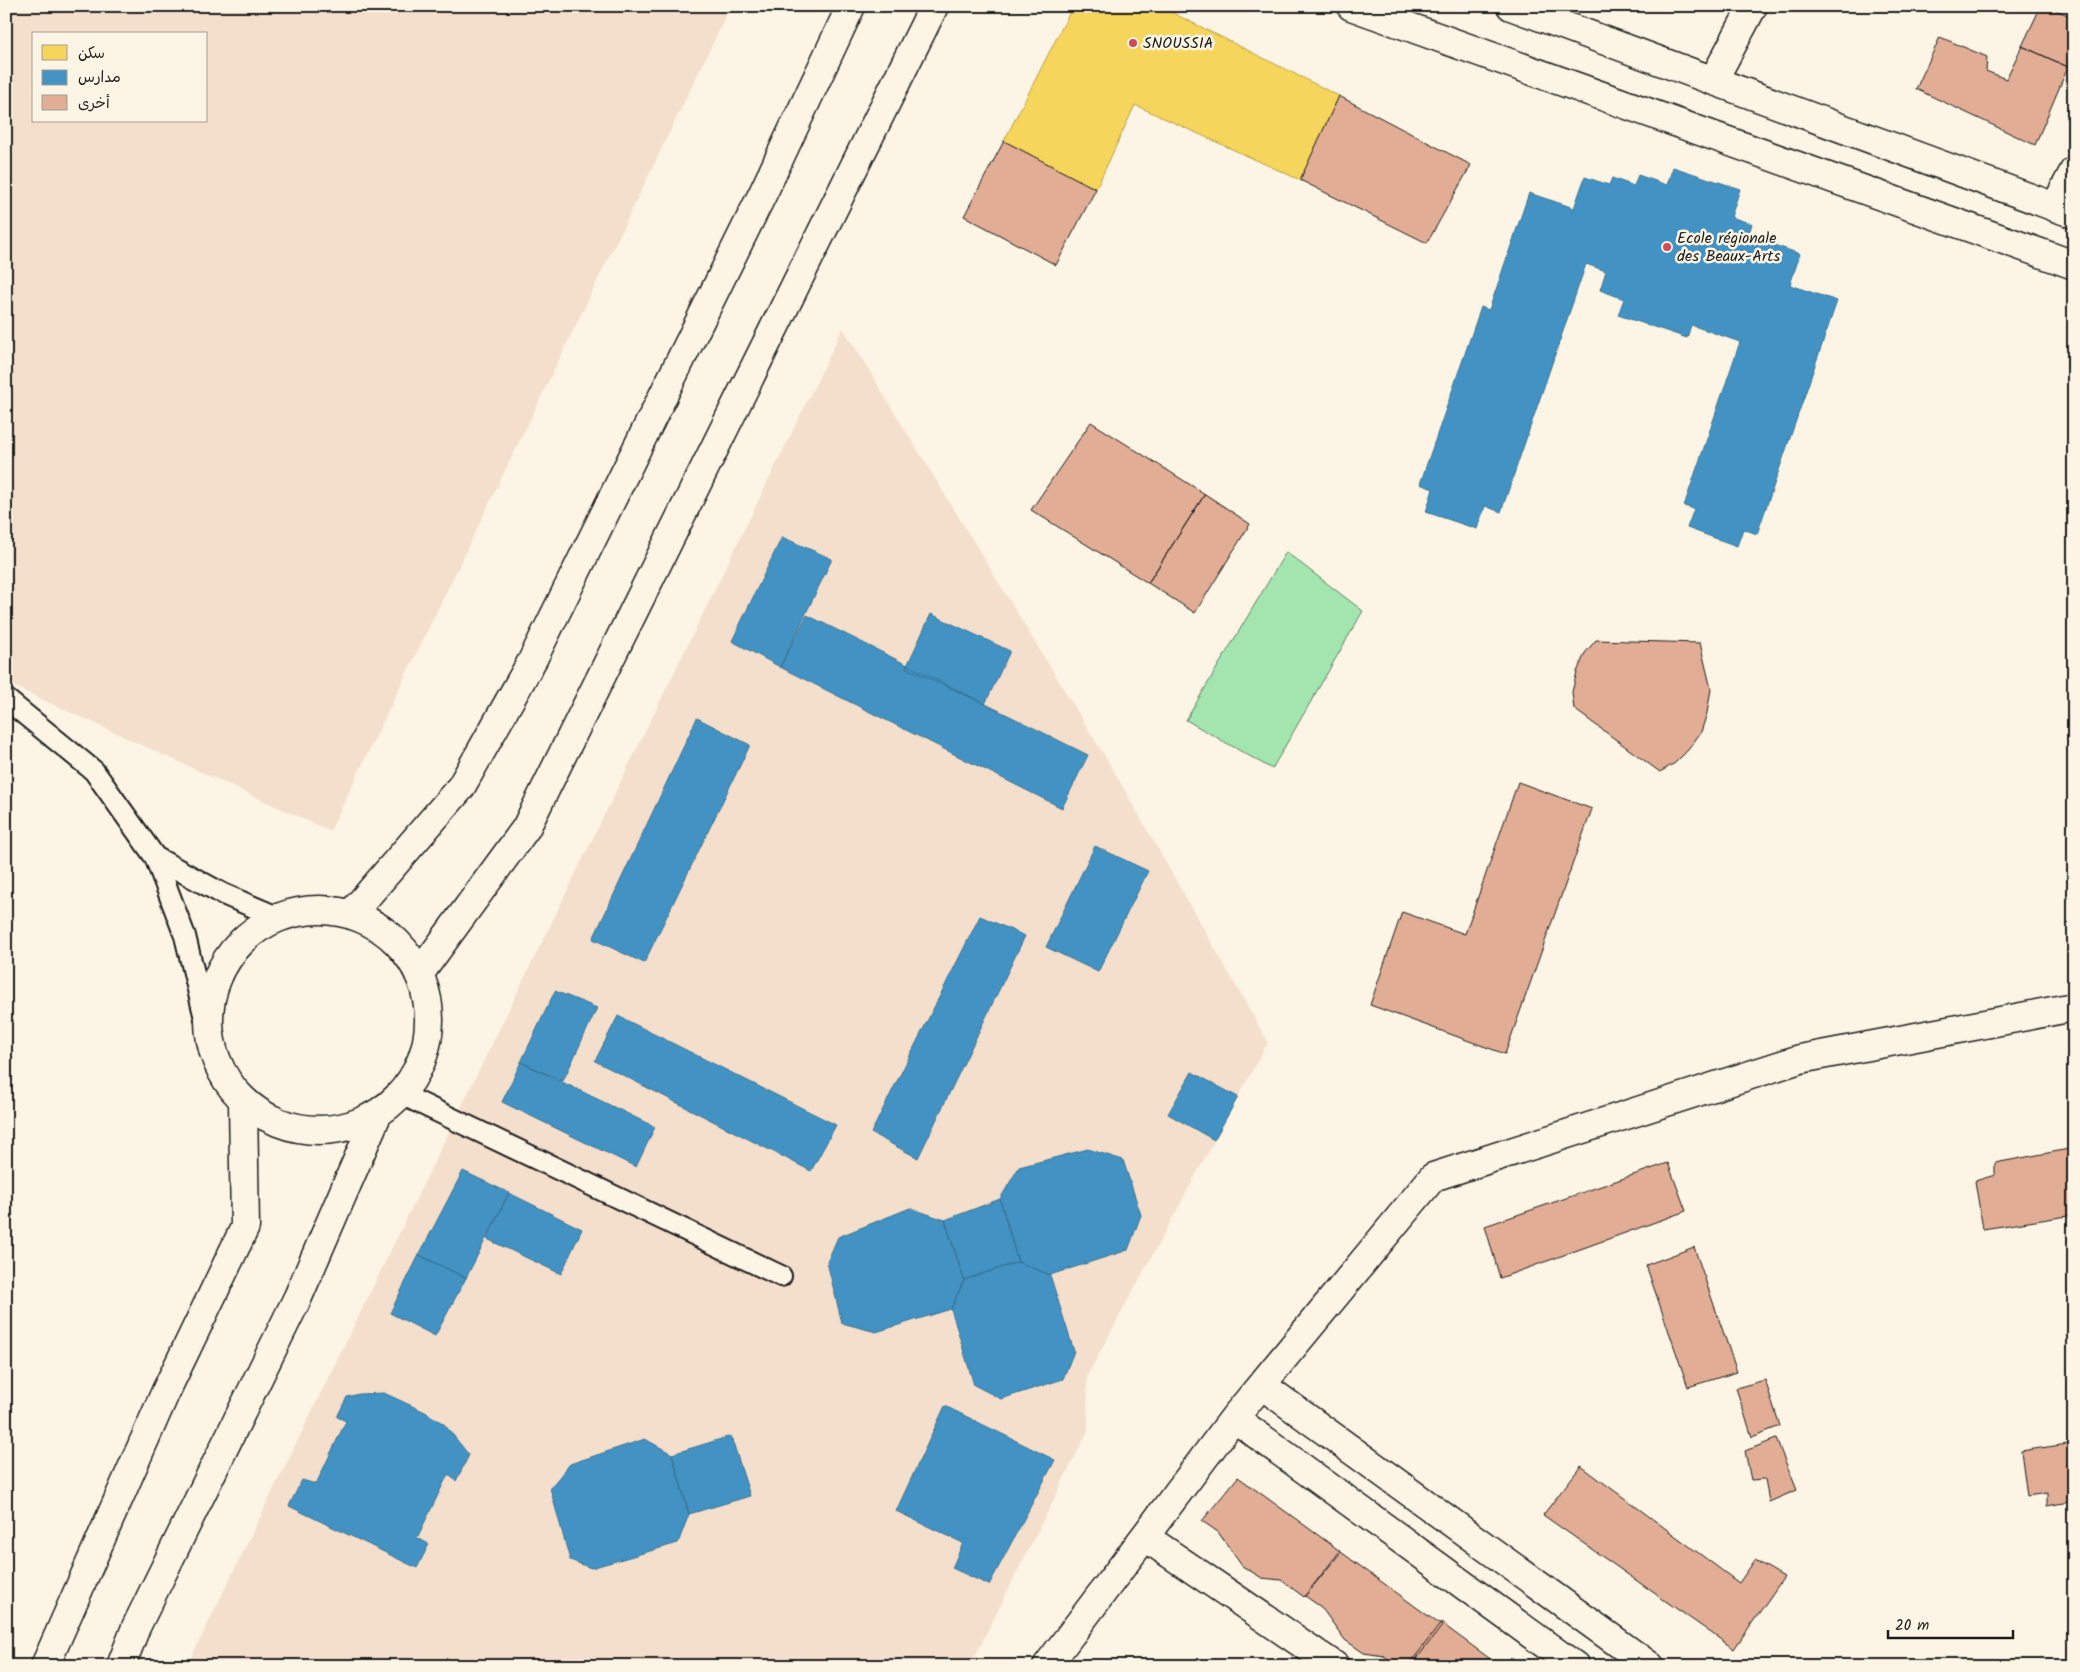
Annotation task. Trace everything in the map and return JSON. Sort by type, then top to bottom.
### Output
[{"type":"main road","points":[[352,913],[461,787],[533,659],[763,193],[852,6]]},
{"type":"main road","points":[[420,973],[526,828],[934,6]]},
{"type":"main road","points":[[1351,6],[2074,265]]},
{"type":"main road","points":[[1511,6],[1714,79],[2064,210],[2074,171]]},
{"type":"main road","points":[[1714,79],[1753,6]]},
{"type":"main road","points":[[314,909],[352,913],[380,926],[403,946],[420,973],[429,1003],[429,1036],[419,1067],[401,1094],[376,1115],[343,1128],[308,1131],[273,1122],[243,1102],[221,1073],[210,1039],[209,1002],[222,966],[245,937],[277,917],[314,909]]},
{"type":"main road","points":[[1047,1666],[1234,1418],[1263,1386],[1433,1177],[1800,1059],[2074,1007]]},
{"type":"main road","points":[[45,1666],[166,1391],[245,1227],[243,1102]]},
{"type":"main road","points":[[121,1666],[136,1627],[298,1297],[376,1115]]},
{"type":"main road","points":[[1263,1386],[1650,1666]]},
{"type":"main road","points":[[1234,1418],[1575,1666]]},
{"type":"main road","points":[[1145,1537],[1335,1666]]},
{"type":"lane","points":[[6,699],[94,771],[155,857],[185,936],[210,1039]]},
{"type":"lane","points":[[155,857],[223,894],[277,917]]},
{"type":"lane","points":[[401,1094],[781,1276]]},
{"type":"shaded area","points":[[6,6],[731,6],[330,831],[6,683]]},
{"type":"shaded area","points":[[843,328],[1112,768],[1268,1042],[1087,1376],[1088,1431],[970,1666],[187,1666]]},
{"type":"green space","points":[[1286,552],[1363,611],[1272,769],[1186,720]]},
{"type":"building: سكن","points":[[1073,6],[1159,6],[1339,96],[1300,180],[1135,105],[1096,189],[1004,141]]},
{"type":"building: مدارس","points":[[1673,167],[1740,189],[1731,217],[1752,224],[1748,236],[1800,254],[1790,285],[1837,301],[1757,534],[1743,529],[1737,546],[1687,528],[1694,509],[1684,506],[1740,342],[1691,325],[1687,338],[1618,315],[1624,299],[1600,290],[1606,271],[1586,264],[1501,512],[1485,506],[1477,529],[1426,512],[1433,489],[1420,484],[1481,307],[1489,310],[1529,193],[1574,208],[1585,177],[1609,185],[1612,178],[1634,186],[1638,175],[1667,185]]},
{"type":"building: مدارس","points":[[782,537],[832,559],[780,667],[732,641]]},
{"type":"building: مدارس","points":[[931,614],[1010,651],[985,704],[906,668]]},
{"type":"building: مدارس","points":[[807,615],[1088,755],[1062,808],[780,667]]},
{"type":"building: مدارس","points":[[697,718],[750,745],[644,963],[593,939]]},
{"type":"building: مدارس","points":[[1095,846],[1148,871],[1098,972],[1046,947]]},
{"type":"building: مدارس","points":[[980,916],[1025,936],[918,1158],[871,1133]]},
{"type":"building: مدارس","points":[[555,991],[597,1008],[563,1081],[521,1062]]},
{"type":"building: مدارس","points":[[618,1016],[836,1125],[811,1171],[595,1061]]},
{"type":"building: مدارس","points":[[521,1062],[655,1127],[636,1167],[502,1102]]},
{"type":"building: مدارس","points":[[1192,1072],[1238,1097],[1214,1140],[1168,1114]]},
{"type":"building: مدارس","points":[[1088,1149],[1123,1160],[1141,1215],[1128,1250],[1050,1275],[1018,1262],[1000,1199],[1019,1167]]},
{"type":"building: مدارس","points":[[463,1171],[509,1193],[466,1278],[419,1255]]},
{"type":"building: مدارس","points":[[509,1193],[582,1229],[561,1274],[487,1239]]},
{"type":"building: مدارس","points":[[1000,1199],[1018,1262],[964,1280],[945,1220]]},
{"type":"building: مدارس","points":[[910,1208],[945,1220],[964,1280],[951,1309],[876,1332],[842,1323],[827,1262],[838,1237]]},
{"type":"building: مدارس","points":[[419,1255],[466,1278],[435,1336],[390,1313]]},
{"type":"building: مدارس","points":[[1018,1262],[1050,1275],[1074,1351],[1063,1379],[1001,1399],[974,1385],[951,1309],[964,1280]]},
{"type":"building: مدارس","points":[[384,1393],[425,1412],[444,1424],[469,1455],[456,1481],[448,1474],[417,1538],[429,1544],[417,1568],[289,1506],[302,1480],[316,1484],[346,1421],[337,1417],[347,1397],[359,1394]]},
{"type":"building: مدارس","points":[[945,1406],[1055,1460],[989,1585],[952,1568],[963,1543],[896,1511]]},
{"type":"building: مدارس","points":[[731,1436],[750,1496],[689,1514],[672,1454]]},
{"type":"building: مدارس","points":[[645,1439],[672,1454],[689,1514],[678,1543],[591,1568],[570,1560],[550,1488],[570,1464]]},
{"type":"building: أخرى","points":[[2041,6],[2047,6],[2074,18],[2074,56],[2068,67],[2022,46]]},
{"type":"building: أخرى","points":[[1940,37],[1987,57],[1986,71],[2006,79],[2022,46],[2068,67],[2035,145],[1916,89]]},
{"type":"building: أخرى","points":[[1339,96],[1471,165],[1427,243],[1300,180]]},
{"type":"building: أخرى","points":[[1004,141],[1096,189],[1056,265],[964,216]]},
{"type":"building: أخرى","points":[[1091,422],[1205,494],[1148,583],[1031,510]]},
{"type":"building: أخرى","points":[[1205,494],[1250,524],[1195,613],[1148,583]]},
{"type":"building: أخرى","points":[[1596,640],[1700,643],[1711,689],[1707,713],[1701,732],[1688,750],[1675,763],[1660,772],[1574,709],[1572,692],[1577,672],[1585,653]]},
{"type":"building: أخرى","points":[[1518,782],[1592,809],[1505,1054],[1370,1005],[1402,912],[1465,934]]},
{"type":"building: أخرى","points":[[2074,1148],[2074,1215],[1983,1229],[1975,1181],[1995,1175],[1995,1163]]},
{"type":"building: أخرى","points":[[1668,1163],[1686,1211],[1500,1278],[1485,1226]]},
{"type":"building: أخرى","points":[[1694,1247],[1737,1372],[1688,1387],[1646,1265]]},
{"type":"building: أخرى","points":[[1765,1380],[1780,1426],[1752,1437],[1736,1388]]},
{"type":"building: أخرى","points":[[1776,1439],[1797,1490],[1769,1502],[1765,1479],[1751,1480],[1745,1451]]},
{"type":"building: أخرى","points":[[2074,1443],[2074,1501],[2047,1506],[2047,1493],[2027,1496],[2021,1451]]},
{"type":"building: أخرى","points":[[1581,1466],[1739,1583],[1755,1560],[1784,1577],[1734,1649],[1543,1515]]},
{"type":"building: أخرى","points":[[1238,1477],[1340,1551],[1304,1597],[1281,1580],[1262,1578],[1242,1566],[1218,1532],[1202,1521]]},
{"type":"building: أخرى","points":[[1341,1552],[1442,1626],[1411,1666],[1398,1666],[1384,1656],[1364,1653],[1345,1640],[1321,1607],[1305,1596]]},
{"type":"building: أخرى","points":[[1441,1623],[1500,1666],[1408,1666]]},
{"type":"place","name":"SNOUSSIA","points":[[1133,43]]},
{"type":"place","name":"Ecole régionale des Beaux-Arts","points":[[1667,247]]}]
